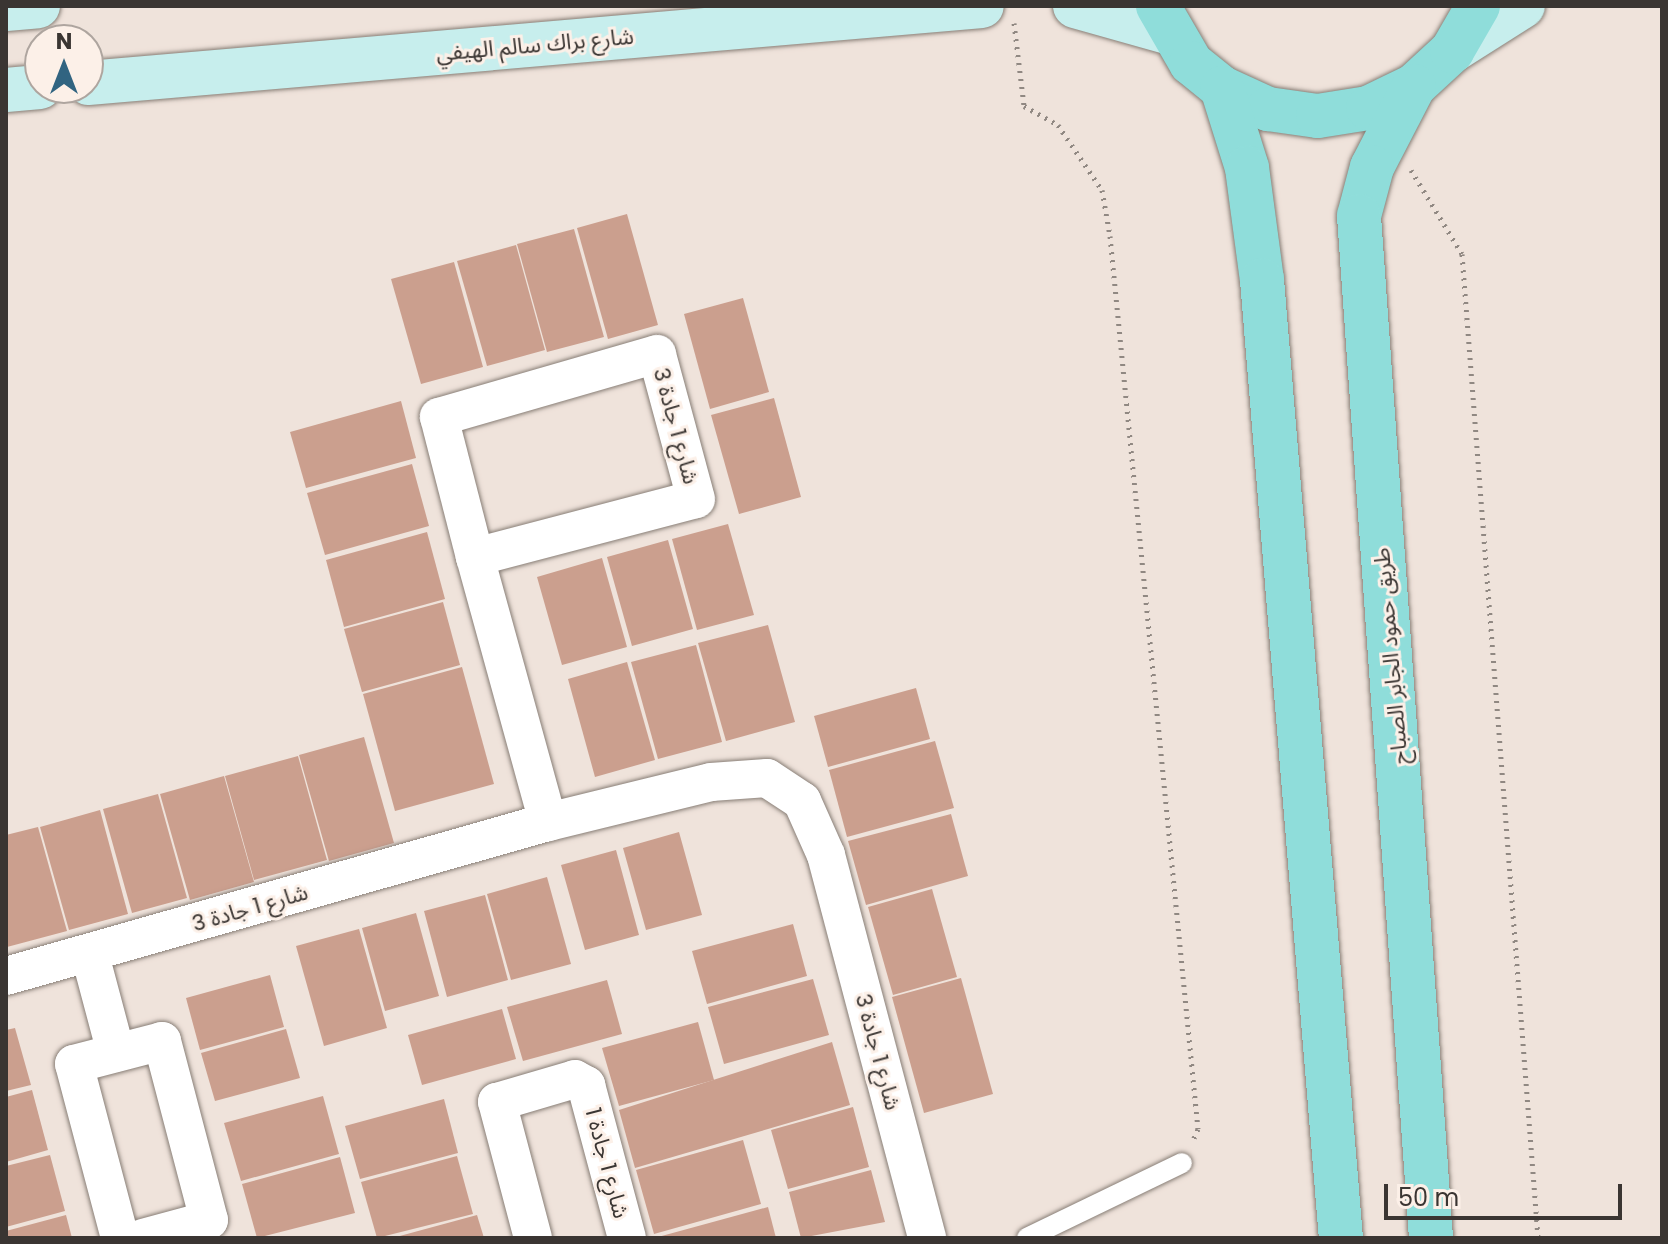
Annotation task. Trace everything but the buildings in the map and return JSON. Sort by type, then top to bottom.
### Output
[{"type":"main road","points":[[6,9],[38,6]]},
{"type":"main road","name":"شارع براك سالم الهيفي","points":[[104,81],[641,22],[982,6]]},
{"type":"main road","points":[[1075,6],[1162,19],[1222,88],[1247,168],[1262,280],[1341,1238]]},
{"type":"main road","points":[[1452,51],[1478,6]]},
{"type":"main road","points":[[1222,88],[1268,109],[1318,116],[1368,108],[1414,86],[1452,51],[1523,6]]},
{"type":"main road","name":"طريق حمود الجابر الصباح","points":[[1414,86],[1388,131],[1359,216],[1431,1238]]},
{"type":"street","name":"شارع 1 جادة 3","points":[[475,557],[696,499],[657,354],[439,417],[475,557],[548,822]]},
{"type":"street","name":"شارع 1 جادة 3","points":[[6,976],[90,955],[548,822],[725,781],[767,778],[802,801],[826,855],[927,1238]]},
{"type":"street","points":[[90,955],[116,1053]]},
{"type":"street","points":[[120,1238],[74,1064],[162,1041],[209,1220],[143,1238]]},
{"type":"street","name":"شارع 1 جادة 1","points":[[533,1238],[497,1102],[575,1079],[586,1085],[627,1238]]},
{"type":"lane","points":[[1027,1238],[1182,1163]]},
{"type":"path","points":[[1012,6],[1024,106],[1058,125],[1102,190],[1110,236],[1198,1129],[1182,1163]]},
{"type":"path","points":[[1388,131],[1462,254],[1538,1238]]}]
